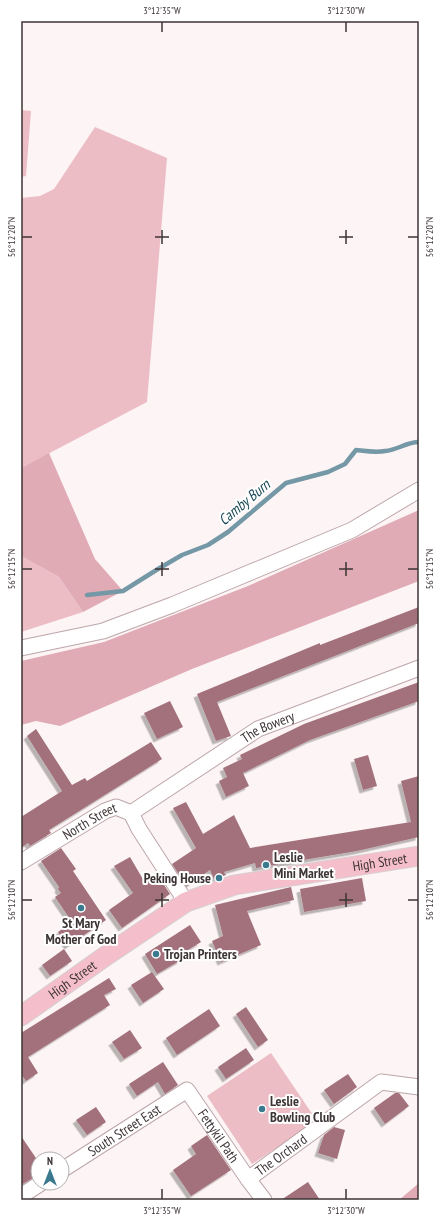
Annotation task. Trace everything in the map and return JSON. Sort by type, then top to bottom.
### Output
[{"type":"main road","name":"High Street","points":[[21,1016],[107,955],[186,902],[234,885],[419,856]]},
{"type":"street","points":[[21,648],[103,631],[172,605],[352,530],[419,490]]},
{"type":"street","name":"The Bowery","points":[[132,813],[258,729],[419,668]]},
{"type":"street","name":"North Street","points":[[21,862],[105,811],[116,807],[132,813],[139,829],[186,902]]},
{"type":"street","name":"The Orchard","points":[[248,1179],[381,1082],[419,1087]]},
{"type":"street","name":"Fettykil Path","points":[[187,1090],[264,1200]]},
{"type":"street","name":"South Street East","points":[[70,1165],[187,1090]]},
{"type":"street","points":[[21,1196],[30,1190]]},
{"type":"shaded area","points":[[21,110],[31,111],[26,176],[21,177]]},
{"type":"shaded area","points":[[95,127],[167,158],[147,402],[21,468],[21,198],[40,196],[54,189]]},
{"type":"shaded area","points":[[49,453],[95,559],[123,591],[83,612],[59,577],[21,556],[21,468]]},
{"type":"shaded area","points":[[419,510],[419,581],[192,669],[60,726],[36,721],[21,725],[21,661],[104,642],[248,586]]},
{"type":"shaded area","points":[[21,556],[59,577],[83,612],[21,632]]},
{"type":"shaded area","name":"Leslie Bowling Club","points":[[271,1053],[317,1121],[252,1164],[207,1096]]},
{"type":"shaded area","points":[[419,1183],[419,1200],[399,1200]]},
{"type":"building","points":[[419,607],[419,623],[217,702],[231,736],[216,741],[197,694],[320,643],[320,645]]},
{"type":"building","points":[[419,682],[419,701],[310,740],[243,773],[249,786],[226,797],[219,781],[227,777],[223,768],[242,759],[240,755],[304,724]]},
{"type":"building","points":[[170,701],[183,727],[157,739],[144,713]]},
{"type":"building","points":[[36,729],[72,785],[85,778],[87,781],[151,742],[162,759],[49,830],[51,833],[30,846],[28,843],[21,848],[21,817],[62,791],[27,736]]},
{"type":"building","points":[[368,755],[377,786],[363,790],[354,759]]},
{"type":"building","points":[[419,776],[419,837],[357,851],[256,868],[255,863],[224,872],[226,875],[214,879],[210,870],[187,886],[172,864],[196,848],[173,808],[186,802],[203,834],[234,815],[250,848],[411,822],[401,781]]},
{"type":"building","name":"St Mary Mother of God","points":[[61,848],[76,869],[73,871],[106,920],[68,946],[58,932],[72,922],[55,897],[61,893],[58,889],[59,887],[41,861]]},
{"type":"building","points":[[130,857],[144,881],[157,874],[170,894],[122,928],[109,910],[133,893],[114,866]]},
{"type":"building","points":[[362,878],[366,901],[304,912],[300,889]]},
{"type":"building","points":[[291,887],[294,900],[247,911],[261,945],[221,962],[212,941],[223,936],[215,905]]},
{"type":"building","points":[[190,925],[201,942],[178,956],[181,960],[157,974],[145,954]]},
{"type":"building","points":[[64,949],[72,961],[50,976],[42,965]]},
{"type":"building","points":[[152,972],[164,989],[143,1003],[131,985]]},
{"type":"building","points":[[109,978],[116,989],[104,995],[110,1005],[28,1057],[38,1073],[26,1081],[21,1074],[21,1033]]},
{"type":"building","points":[[246,1007],[268,1040],[258,1047],[236,1014]]},
{"type":"building","points":[[209,1009],[220,1026],[177,1055],[166,1038]]},
{"type":"building","points":[[130,1030],[142,1048],[124,1059],[112,1042]]},
{"type":"building","points":[[246,1048],[254,1060],[226,1079],[218,1067]]},
{"type":"building","points":[[163,1062],[178,1085],[165,1094],[158,1082],[137,1096],[129,1084]]},
{"type":"building","points":[[348,1074],[357,1087],[334,1104],[324,1090]]},
{"type":"building","points":[[395,1093],[399,1093],[409,1106],[385,1124],[374,1108]]},
{"type":"building","points":[[96,1107],[106,1122],[87,1135],[76,1120]]},
{"type":"building","points":[[334,1127],[345,1130],[337,1159],[318,1153],[324,1135]]},
{"type":"building","points":[[207,1135],[231,1170],[191,1196],[173,1170],[196,1154],[191,1146]]},
{"type":"building","points":[[21,1136],[31,1151],[30,1180],[21,1185]]},
{"type":"building","points":[[308,1182],[320,1200],[281,1200]]},
{"type":"waterway","name":"Camby Burn","points":[[87,595],[123,591],[182,555],[208,545],[228,532],[286,483],[328,472],[345,464],[356,450],[382,452],[410,443],[419,442]]},
{"type":"place","name":"Leslie Mini Market","points":[[266,865]]},
{"type":"place","name":"Peking House","points":[[219,878]]},
{"type":"place","name":"St Mary Mother of God","points":[[81,908]]},
{"type":"place","name":"Trojan Printers","points":[[156,954]]},
{"type":"place","name":"Leslie Bowling Club","points":[[262,1109]]}]
